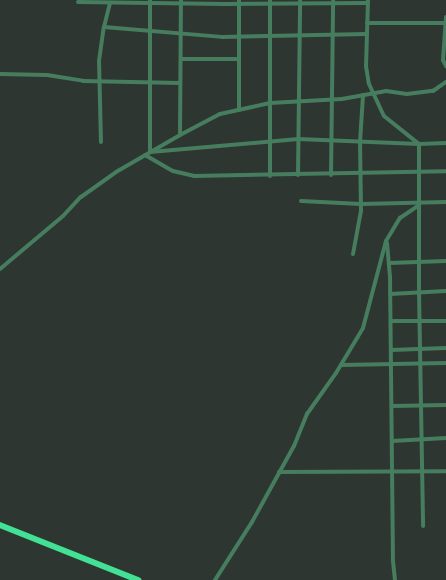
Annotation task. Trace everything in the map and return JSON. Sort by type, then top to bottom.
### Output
[{"type":"highway","points":[[0,525],[138,580]]},
{"type":"street","points":[[78,2],[368,2],[366,66],[369,84],[384,116],[419,144]]},
{"type":"street","points":[[150,2],[150,152]]},
{"type":"street","points":[[180,135],[181,2]]},
{"type":"street","points":[[239,2],[239,110]]},
{"type":"street","points":[[270,2],[270,176]]},
{"type":"street","points":[[298,175],[300,2]]},
{"type":"street","points":[[331,175],[333,2]]},
{"type":"street","points":[[101,142],[99,61],[104,27],[110,3]]},
{"type":"street","points":[[367,23],[446,21],[443,60],[446,66]]},
{"type":"street","points":[[104,27],[181,34],[239,36],[367,34]]},
{"type":"street","points":[[180,59],[239,59]]},
{"type":"street","points":[[0,74],[47,75],[83,81],[180,82]]},
{"type":"street","points":[[0,269],[63,216],[81,197],[116,172],[220,114],[270,103],[333,100],[386,91],[407,94],[432,91],[446,82]]},
{"type":"street","points":[[352,254],[361,204],[360,142],[363,95]]},
{"type":"street","points":[[150,152],[298,139],[419,144],[446,143]]},
{"type":"street","points":[[419,144],[419,292],[423,526]]},
{"type":"street","points":[[145,155],[173,172],[194,176],[331,175],[446,171]]},
{"type":"street","points":[[301,201],[361,204],[419,204],[446,202]]},
{"type":"street","points":[[215,580],[252,522],[294,446],[306,414],[341,365],[363,328],[386,240],[400,218],[419,204]]},
{"type":"street","points":[[386,240],[389,264],[391,321],[393,561],[395,580]]},
{"type":"street","points":[[389,264],[446,261]]},
{"type":"street","points":[[390,294],[446,291]]},
{"type":"street","points":[[391,321],[446,321]]},
{"type":"street","points":[[391,350],[446,348]]},
{"type":"street","points":[[341,365],[446,363]]},
{"type":"street","points":[[392,406],[446,405]]},
{"type":"street","points":[[392,440],[446,438]]},
{"type":"street","points":[[279,472],[446,471]]}]
